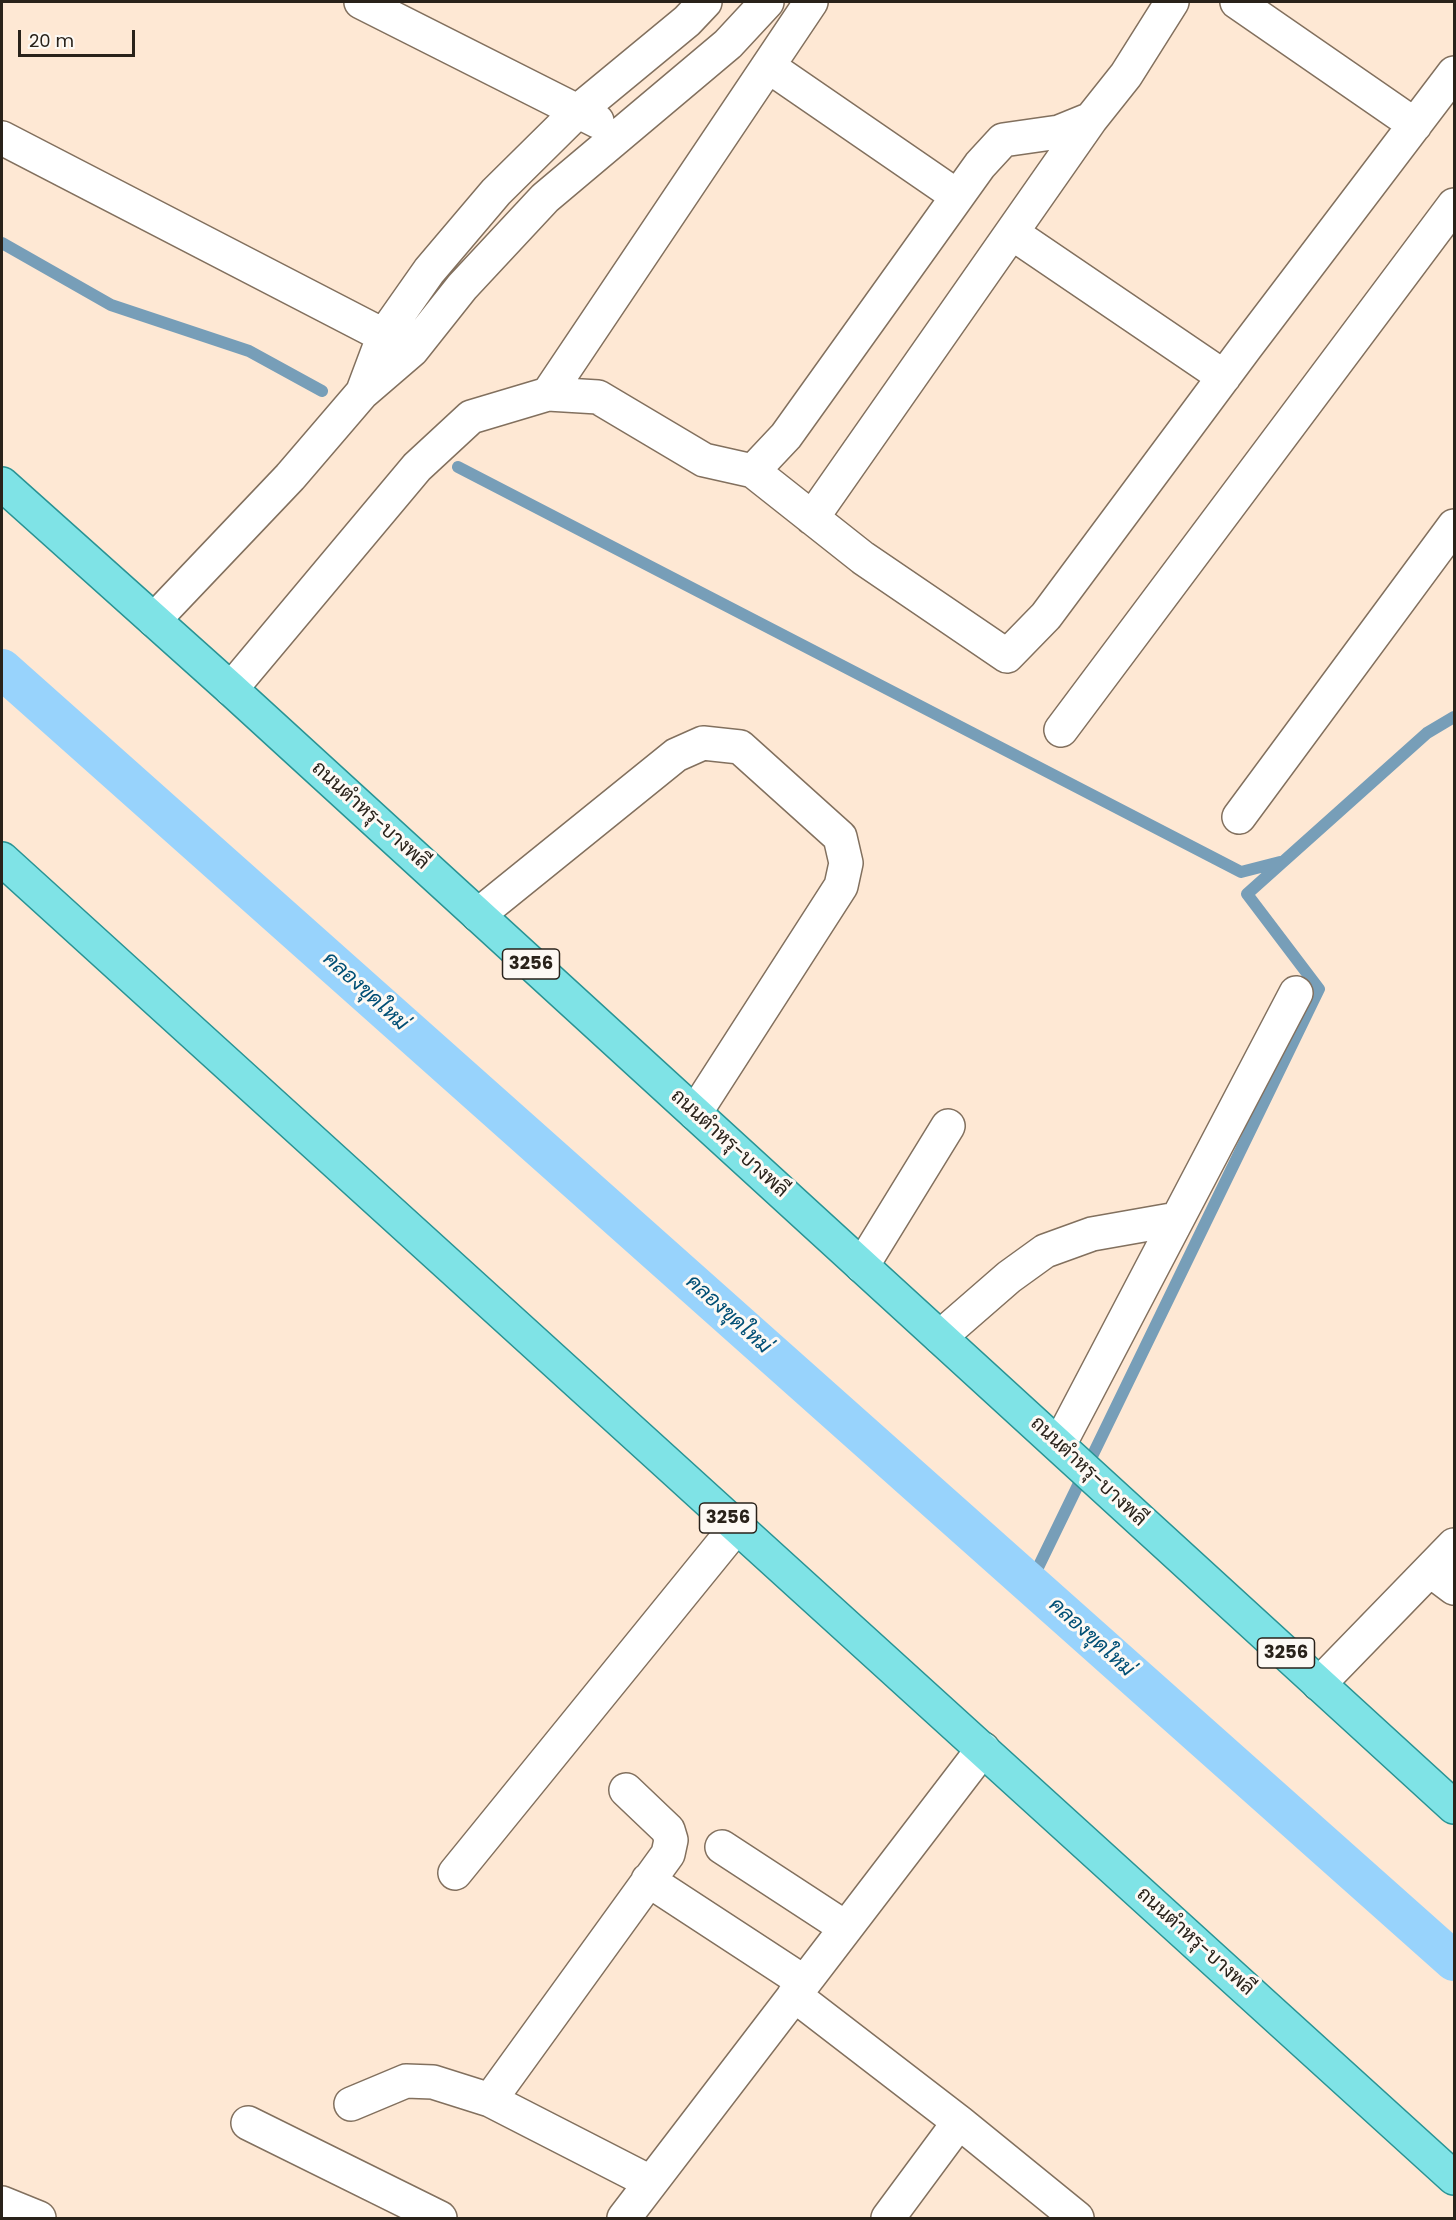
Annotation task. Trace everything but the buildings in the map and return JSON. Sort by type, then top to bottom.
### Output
[{"type":"main road","name":"ถนนตำหรุ-บางพลี","points":[[2,484],[231,689],[1455,1807]]},
{"type":"main road","name":"ถนนตำหรุ-บางพลี","points":[[2,859],[1455,2178]]},
{"type":"street","points":[[361,2],[621,133]]},
{"type":"street","points":[[362,393],[384,335],[429,271],[495,192],[578,111],[687,21],[705,2]]},
{"type":"street","points":[[154,620],[290,477],[362,393],[412,351],[462,288],[545,198],[728,44],[767,2]]},
{"type":"street","points":[[548,394],[811,2]]},
{"type":"street","points":[[812,518],[1091,119],[1126,75],[1172,2]]},
{"type":"street","points":[[1237,2],[1415,125]]},
{"type":"street","points":[[768,66],[957,196]]},
{"type":"street","points":[[231,689],[417,467],[471,417],[548,394],[598,397],[704,460],[753,471],[863,558],[1007,656],[1046,616],[1455,73]]},
{"type":"street","points":[[753,471],[786,436],[957,196],[980,165],[1003,140],[1059,132],[1091,119]]},
{"type":"street","points":[[2,138],[412,351]]},
{"type":"street","points":[[1061,730],[1455,205]]},
{"type":"street","points":[[1012,232],[1224,377]]},
{"type":"street","points":[[1239,817],[1455,526]]},
{"type":"street","points":[[478,915],[676,755],[703,743],[740,747],[840,837],[846,863],[841,886],[695,1113]]},
{"type":"street","points":[[1059,1446],[1296,993]]},
{"type":"street","points":[[862,1266],[948,1126]]},
{"type":"street","points":[[940,1337],[1009,1277],[1045,1251],[1092,1234],[1177,1219]]},
{"type":"street","points":[[456,1873],[737,1526]]},
{"type":"street","points":[[1319,1684],[1443,1579],[1455,1545]]},
{"type":"street","points":[[624,2218],[983,1749]]},
{"type":"street","points":[[490,2100],[668,1854],[671,1840],[668,1830],[626,1790]]},
{"type":"street","points":[[722,1847],[846,1928]]},
{"type":"street","points":[[648,1880],[799,1988],[1077,2218]]},
{"type":"street","points":[[351,2104],[406,2081],[433,2082],[490,2100],[650,2182]]},
{"type":"street","points":[[888,2218],[959,2122]]},
{"type":"street","points":[[248,2123],[440,2218]]},
{"type":"street","points":[[2,2203],[39,2218]]},
{"type":"waterway","points":[[2,243],[111,305],[249,351],[322,391]]},
{"type":"waterway","points":[[458,467],[1241,872],[1280,862]]},
{"type":"waterway","name":"คลองขุดใหม่","points":[[2,669],[1454,1961]]},
{"type":"waterway","points":[[1030,1584],[1319,989],[1247,894],[1427,733],[1454,717]]}]
